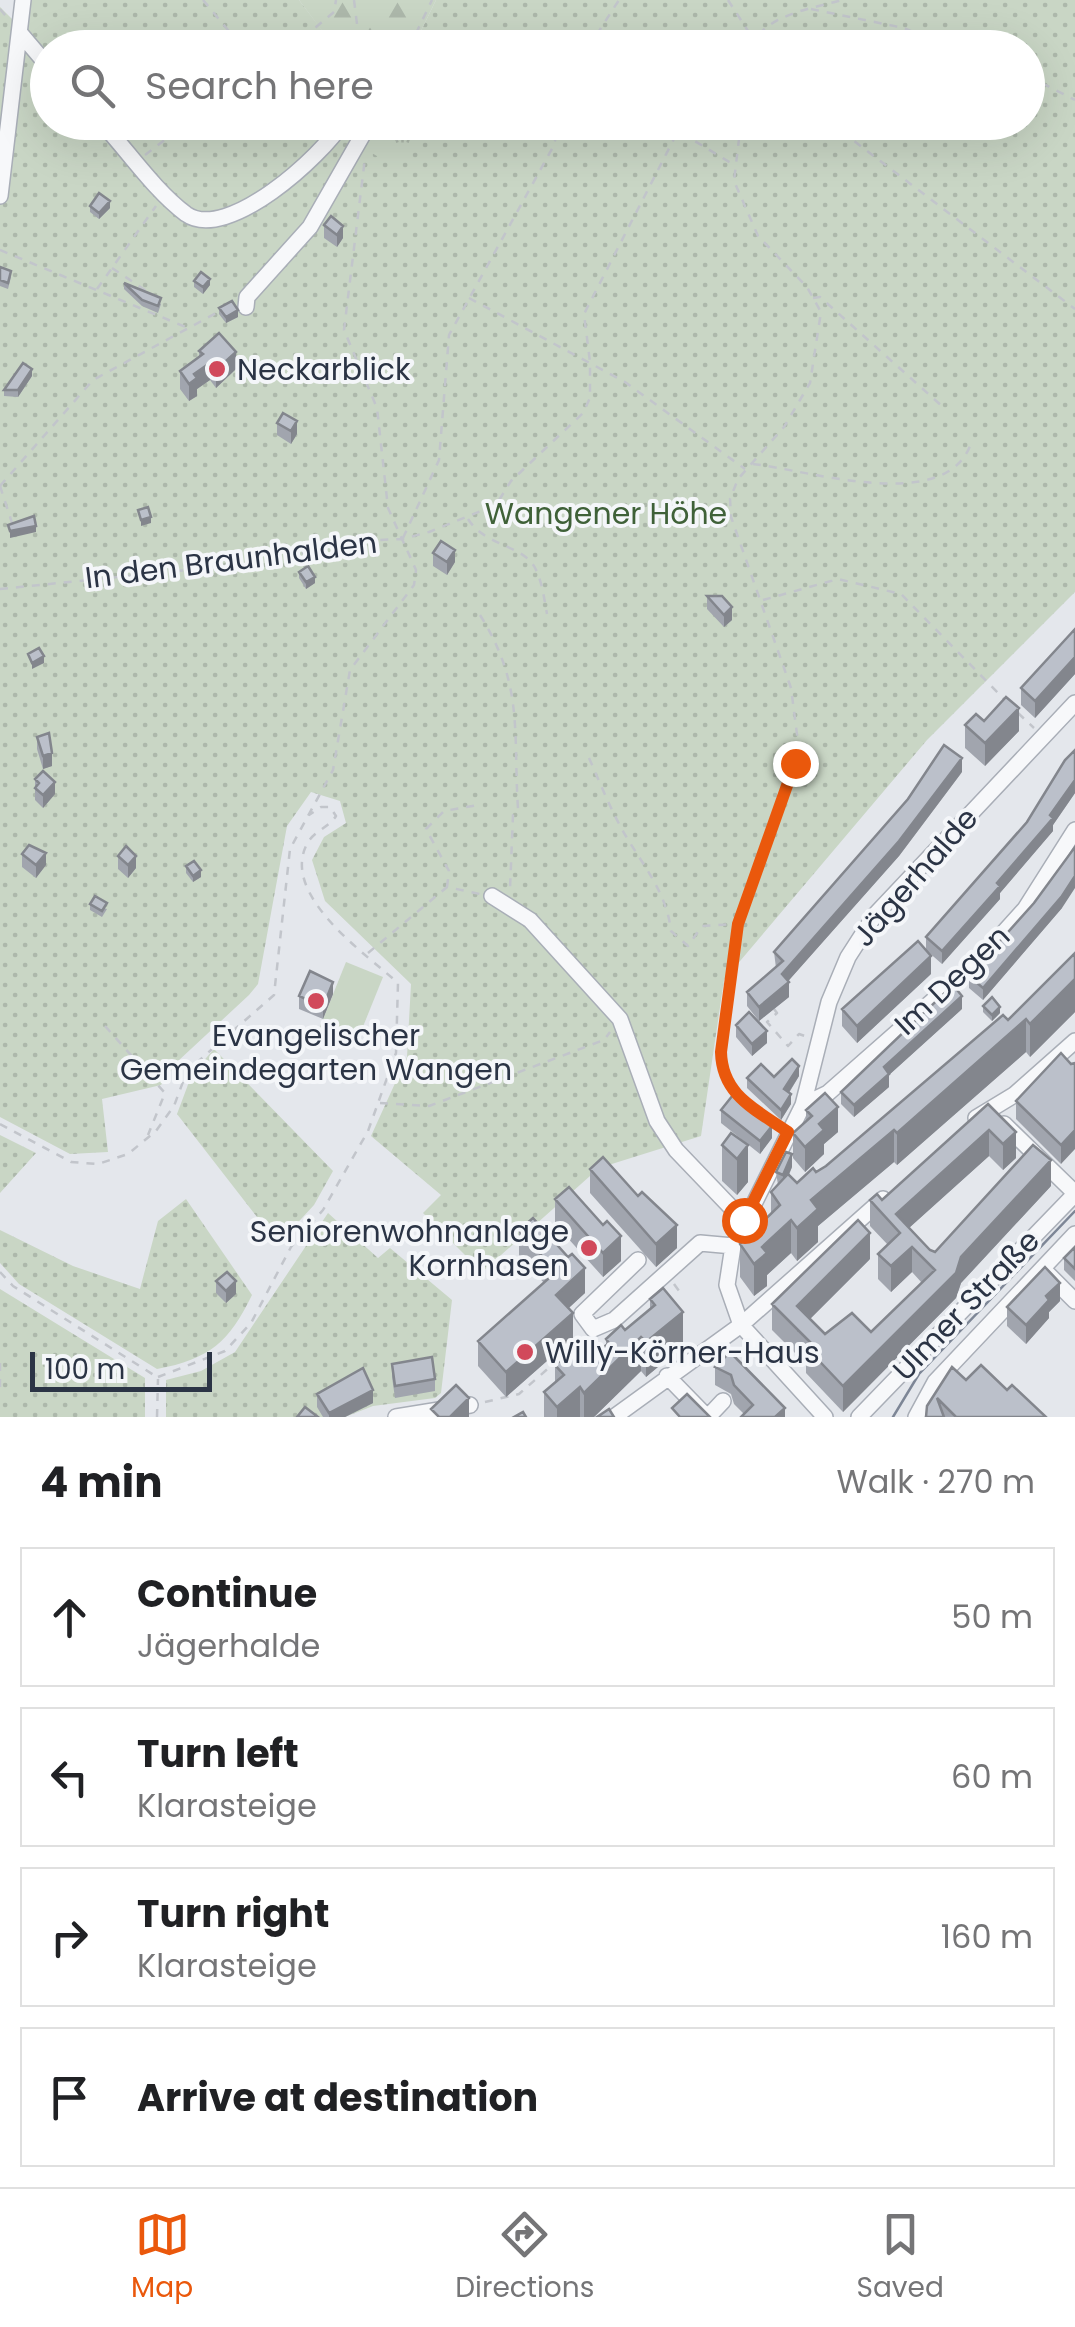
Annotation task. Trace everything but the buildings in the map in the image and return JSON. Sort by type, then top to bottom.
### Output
[{"type":"street","points":[[0,196],[22,0]]},
{"type":"street","points":[[20,33],[30,45]]},
{"type":"street","points":[[118,140],[165,192],[198,219],[233,215],[305,166],[327,140]]},
{"type":"street","points":[[247,302],[310,227],[361,141]]},
{"type":"street","name":"Jägerhalde","points":[[741,1325],[728,1285],[733,1246],[803,1105],[829,1002],[848,956],[874,915],[1075,703]]},
{"type":"street","name":"Im Degen","points":[[803,1105],[828,1092],[978,961],[1025,909],[1075,830]]},
{"type":"street","points":[[499,901],[530,920],[620,1018],[657,1121],[676,1150],[744,1220]]},
{"type":"street","points":[[959,1132],[1075,1041]]},
{"type":"street","points":[[991,1110],[1075,1194]]},
{"type":"street","points":[[614,1417],[636,1411],[667,1376],[741,1325],[901,1183]]},
{"type":"street","name":"Ulmer Straße","points":[[864,1413],[1075,1194]]},
{"type":"street","name":"Ulmer Straße","points":[[916,1417],[926,1392],[976,1345],[1075,1234]]},
{"type":"street","points":[[638,1260],[582,1314],[593,1329],[614,1320],[700,1243],[733,1246]]},
{"type":"street","points":[[1042,1268],[1075,1300]]},
{"type":"street","points":[[741,1325],[825,1417]]},
{"type":"street","points":[[667,1376],[708,1417],[724,1401]]},
{"type":"street","points":[[396,1417],[470,1405]]},
{"type":"path","points":[[203,0],[227,30]]},
{"type":"path","points":[[313,30],[334,12],[336,0]]},
{"type":"path","points":[[354,0],[358,30]]},
{"type":"path","points":[[418,30],[432,0]]},
{"type":"path","points":[[600,30],[619,0]]},
{"type":"path","points":[[728,0],[746,30]]},
{"type":"path","points":[[764,30],[842,0]]},
{"type":"path","points":[[811,9],[909,30]]},
{"type":"path","points":[[1045,85],[1075,100]]},
{"type":"path","points":[[137,161],[164,140]]},
{"type":"path","points":[[0,1124],[70,1162],[98,1164],[128,1154],[174,1106],[187,1071],[274,994],[290,849],[332,770],[350,670],[414,585],[416,570],[388,508],[376,408],[344,330],[365,180],[361,141],[371,140]]},
{"type":"path","points":[[402,539],[439,460],[448,335],[556,140]]},
{"type":"path","points":[[547,614],[540,581],[529,560],[475,531],[468,519],[496,505],[511,482],[583,413],[590,398],[584,314],[673,140]]},
{"type":"path","points":[[693,140],[736,166]]},
{"type":"path","points":[[739,140],[734,181],[758,236],[821,312],[810,383],[784,427],[746,470],[730,500],[731,517],[791,688],[798,742],[738,924],[721,1070],[731,1092],[788,1132]]},
{"type":"path","points":[[851,140],[1075,310]]},
{"type":"path","points":[[96,290],[165,192]]},
{"type":"path","points":[[0,250],[188,328]]},
{"type":"path","points":[[112,268],[157,300],[145,300]]},
{"type":"path","points":[[813,298],[820,296],[943,407]]},
{"type":"path","points":[[469,298],[590,362],[746,470]]},
{"type":"path","points":[[14,528],[0,486],[93,380],[188,328],[247,302]]},
{"type":"path","points":[[752,464],[837,481],[930,480],[958,466],[970,446]]},
{"type":"path","name":"In den Braunhalden","points":[[0,589],[256,564],[358,541],[402,539],[468,519]]},
{"type":"path","points":[[763,600],[838,579],[900,594],[1042,736]]},
{"type":"path","points":[[446,888],[499,901],[513,816],[518,809],[516,709],[498,646],[480,615]]},
{"type":"path","points":[[589,758],[627,838],[649,870],[669,912],[671,931],[688,946],[702,926],[738,924]]},
{"type":"path","points":[[366,954],[446,888],[449,870],[426,829],[444,811],[478,804]]},
{"type":"path","points":[[158,1378],[224,1350],[252,1323],[291,1247],[323,1210],[368,1131],[396,1053],[398,983],[313,905],[306,884],[302,862],[308,843],[334,820],[334,809],[321,807],[305,818]]},
{"type":"path","points":[[774,1009],[777,1013],[767,1022],[788,1046],[800,1034]]},
{"type":"path","points":[[378,1102],[429,1106],[475,1093],[604,1040],[620,1018]]},
{"type":"path","points":[[105,1026],[164,1093],[148,1136]]},
{"type":"path","points":[[0,1272],[13,1286],[158,1378]]},
{"type":"path","points":[[470,1405],[518,1394],[593,1329]]},
{"type":"path","points":[[0,1363],[0,1388]]},
{"type":"path","points":[[157,1417],[158,1378]]},
{"type":"green space","name":"Wangener Höhe","points":[[28,0],[299,0],[322,30],[30,30],[30,140],[1045,140],[1045,30],[421,30],[436,0],[1075,0],[1075,592],[927,740],[724,980],[701,1136],[599,1168],[482,1272],[423,1213],[441,1195],[371,1136],[407,1057],[411,984],[325,901],[312,860],[324,837],[346,823],[340,801],[311,792],[287,826],[258,984],[177,1062],[161,1085],[102,1099],[108,1152],[70,1154],[0,1117],[0,7],[24,31]]},
{"type":"green space","points":[[299,0],[436,0],[421,30],[322,30]]},
{"type":"green space","points":[[367,140],[416,140],[396,167],[363,148]]},
{"type":"green space","points":[[346,962],[383,977],[356,1044],[319,1029]]},
{"type":"green space","points":[[214,1049],[333,1171],[314,1205],[278,1244],[177,1114],[192,1074]]},
{"type":"green space","points":[[0,1135],[36,1153],[0,1193]]},
{"type":"green space","points":[[186,1199],[252,1295],[226,1336],[191,1360],[157,1369],[19,1284],[0,1263],[0,1230],[73,1266],[140,1289],[158,1221]]},
{"type":"green space","points":[[328,1213],[378,1258],[390,1248],[452,1300],[441,1393],[435,1398],[373,1406],[345,1417],[166,1417],[166,1380],[201,1371],[235,1352]]},
{"type":"green space","points":[[0,1289],[145,1378],[145,1417],[0,1417]]},
{"type":"tram line","points":[[893,1417],[919,1374],[1075,1211]]},
{"type":"place","name":"Neckarblick","points":[[217,369]]},
{"type":"place","name":"Evangelischer Gemeindegarten Wangen","points":[[316,1001]]},
{"type":"place","name":"Seniorenwohnanlage Kornhasen","points":[[589,1248]]},
{"type":"place","name":"Willy-Körner-Haus","points":[[525,1352]]},
{"type":"route","points":[[744,1220],[788,1132],[731,1092],[721,1070],[721,1052],[738,924],[795,763]]}]
